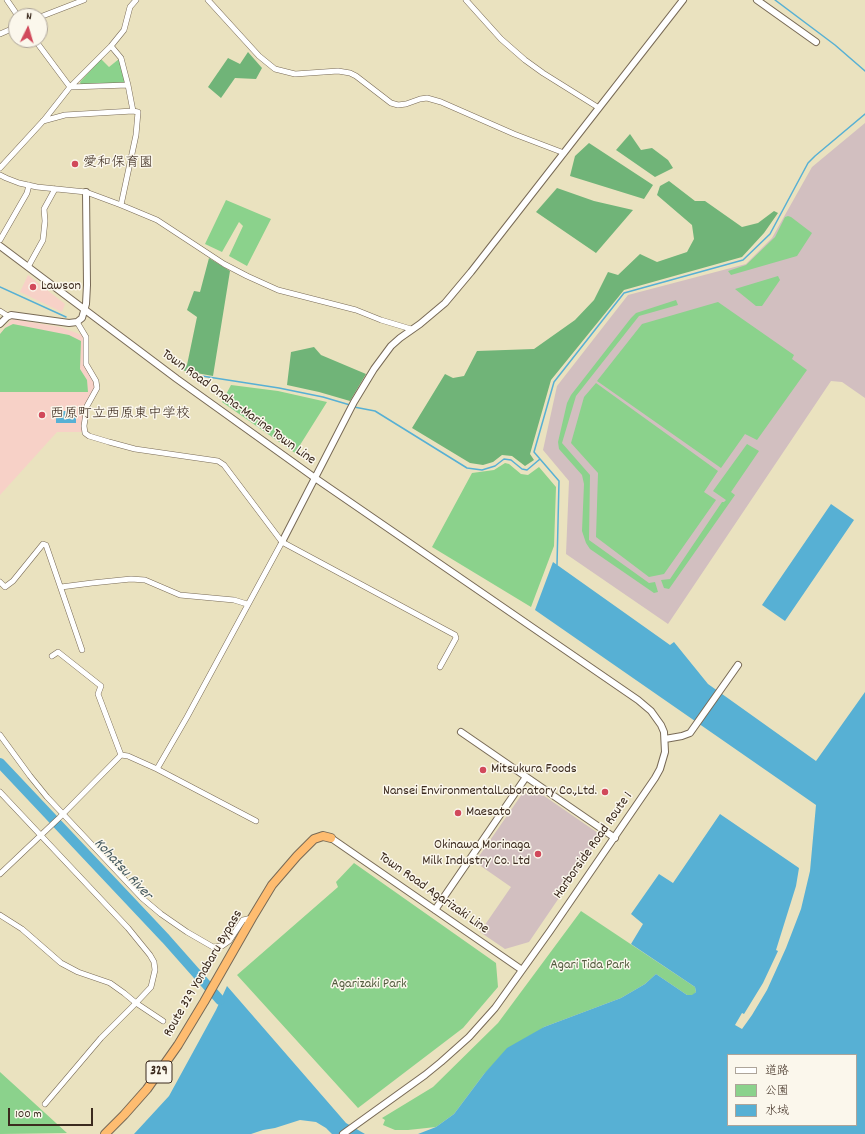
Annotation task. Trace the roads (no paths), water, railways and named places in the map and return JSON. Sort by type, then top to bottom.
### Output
[{"type":"highway","name":"Route 329 Yonabaru Bypass","points":[[105,1134],[120,1120],[147,1089],[178,1045],[272,885],[314,839],[323,836],[330,838]]},
{"type":"street","points":[[48,14],[84,0]]},
{"type":"street","points":[[0,168],[42,122],[70,87],[111,46],[124,30],[130,6],[136,0]]},
{"type":"street","points":[[208,0],[259,56],[275,68],[295,74],[338,71],[350,73],[390,103],[398,106],[427,98],[441,102],[514,134],[564,153]]},
{"type":"street","points":[[466,0],[501,39],[525,60],[598,108]]},
{"type":"street","points":[[157,769],[282,542],[354,402],[374,369],[391,346],[445,303],[683,0]]},
{"type":"street","points":[[757,0],[816,42]]},
{"type":"street","points":[[111,46],[121,58],[133,111]]},
{"type":"street","points":[[41,48],[70,87]]},
{"type":"street","points":[[70,87],[128,85]]},
{"type":"street","points":[[42,122],[65,115],[133,111],[138,112],[136,135],[121,205]]},
{"type":"street","points":[[0,175],[29,185],[86,192],[121,205],[157,220],[224,264],[278,290],[356,310],[411,330]]},
{"type":"street","points":[[0,240],[28,193],[29,185]]},
{"type":"street","points":[[28,267],[43,240],[45,220],[44,209],[55,189]]},
{"type":"street","points":[[0,324],[8,316],[13,315],[69,323],[78,322],[82,318],[87,284],[86,192]]},
{"type":"street","name":"Town Road Onaha-Marine Town Line","points":[[0,246],[177,379],[315,478],[467,583]]},
{"type":"street","points":[[0,311],[8,316]]},
{"type":"street","points":[[78,322],[86,337],[86,364],[96,381],[97,388],[87,406],[84,426],[85,432],[96,438],[135,449],[218,461],[224,465],[282,542],[455,635],[456,638],[440,667]]},
{"type":"street","points":[[0,582],[5,587],[13,581],[43,544],[46,545],[82,650]]},
{"type":"street","points":[[61,587],[92,582],[131,579],[144,580],[180,595],[234,600],[247,604]]},
{"type":"street","name":"Harborside Road Route 1","points":[[343,1134],[425,1075],[459,1046],[495,1008],[648,791],[660,769],[665,752],[664,732],[651,711],[638,700],[467,583]]},
{"type":"street","points":[[52,656],[58,652],[101,686],[98,694],[121,755]]},
{"type":"street","points":[[665,739],[690,733],[738,664]]},
{"type":"street","points":[[461,732],[615,838]]},
{"type":"street","points":[[0,735],[36,785],[61,816],[151,906],[187,932],[213,947],[222,946],[229,941],[243,920],[252,918]]},
{"type":"street","points":[[121,755],[128,756],[157,769],[256,821]]},
{"type":"street","points":[[0,874],[45,832],[121,755]]},
{"type":"street","points":[[435,910],[526,777]]},
{"type":"street","points":[[0,792],[128,928],[154,962],[155,970],[151,987],[136,1004],[100,1038],[45,1104]]},
{"type":"street","name":"Town Road Agarizaki Line","points":[[330,838],[522,970]]},
{"type":"street","points":[[0,915],[22,929],[61,963],[78,972],[110,983],[136,1004],[163,1021]]},
{"type":"water","points":[[56,411],[76,411],[76,423],[56,423]]},
{"type":"water","points":[[831,504],[854,520],[785,621],[762,605]]},
{"type":"water","points":[[553,562],[670,645],[674,642],[708,684],[816,761],[865,692],[865,1134],[418,1134],[436,1127],[454,1114],[484,1074],[507,1048],[544,1027],[621,998],[645,984],[656,974],[687,995],[692,995],[696,992],[695,987],[631,944],[643,924],[631,914],[659,874],[673,883],[720,814],[799,868],[796,886],[776,950],[778,951],[763,983],[744,1014],[742,1013],[735,1025],[742,1029],[767,990],[786,948],[801,909],[810,871],[816,805],[535,610]]},
{"type":"water","points":[[227,986],[346,1123],[365,1134],[332,1134],[316,1122],[300,1120],[251,1134],[134,1134],[169,1096],[216,1010]]},
{"type":"waterway","points":[[775,0],[835,45],[865,71]]},
{"type":"waterway","points":[[540,459],[534,452],[554,382],[624,293],[743,260],[770,234],[808,163],[865,114]]},
{"type":"waterway","points":[[0,287],[66,317]]},
{"type":"waterway","points":[[189,374],[279,388],[323,397],[350,405]]},
{"type":"waterway","points":[[354,407],[375,411],[467,468],[482,470],[495,466],[504,459],[511,460],[522,469],[527,470],[540,459],[559,481],[557,565]]},
{"type":"waterway","name":"Kohatsu River","points":[[0,763],[166,939],[220,1000]]},
{"type":"place","name":"愛和保育園","points":[[75,164]]},
{"type":"place","name":"Lawson","points":[[33,287]]},
{"type":"place","name":"西原町立西原東中学校","points":[[42,415]]},
{"type":"place","name":"Mitsukura Foods","points":[[483,770]]},
{"type":"place","name":"Nansei EnvironmentalLaboratory Co.,Ltd.","points":[[605,792]]},
{"type":"place","name":"Maesato","points":[[458,813]]},
{"type":"place","name":"Okinawa Morinaga Milk Industry Co. Ltd","points":[[538,854]]},
{"type":"park label","name":"Agari Tida Park","points":[[590,966]]},
{"type":"park label","name":"Agarizaki Park","points":[[369,985]]}]
